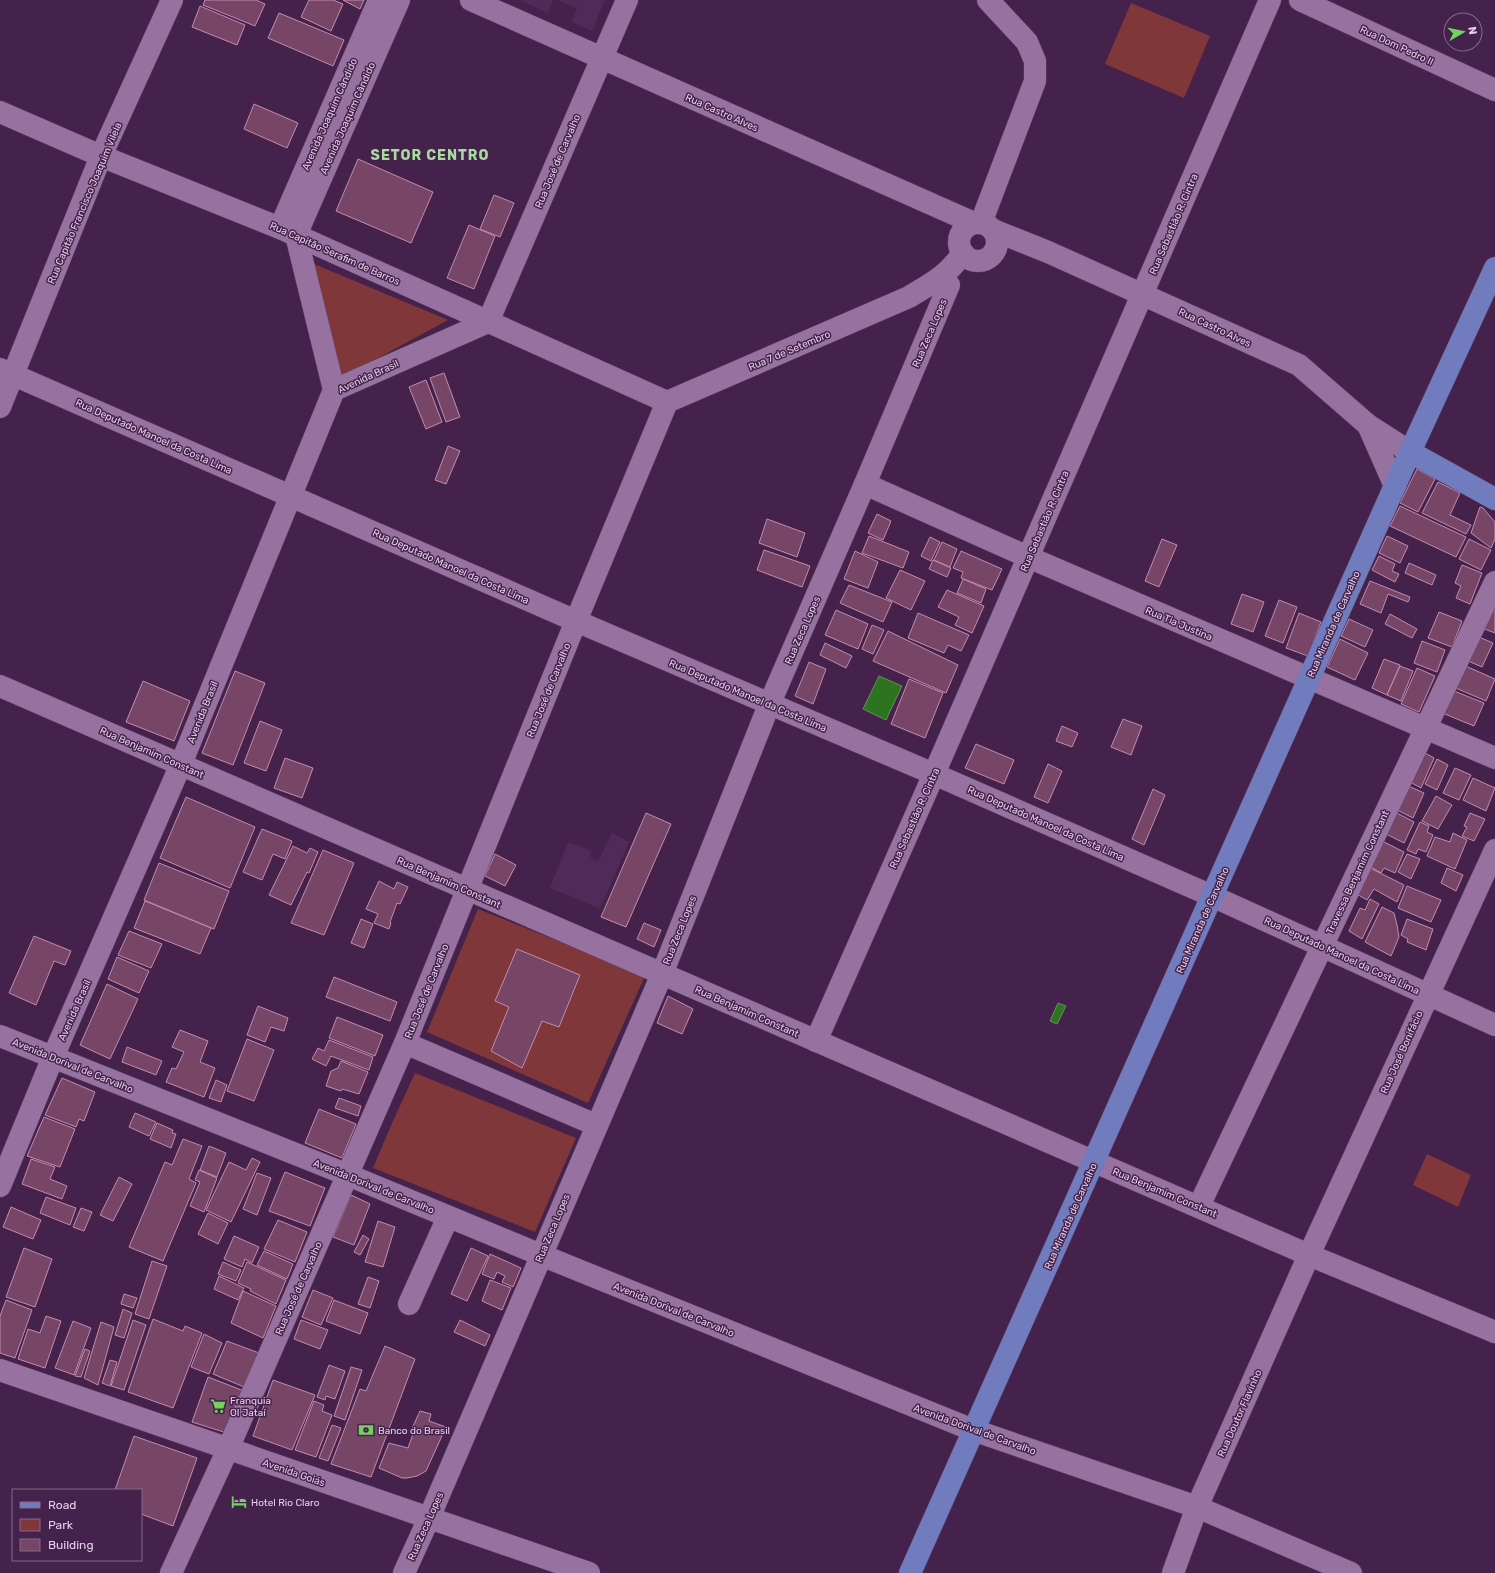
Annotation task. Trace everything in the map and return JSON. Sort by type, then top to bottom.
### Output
[{"type":"main road","name":"Rua Miranda de Carvalho","points":[[910,1573],[1410,452],[1495,268]]},
{"type":"main road","name":"Rua Castro Alves","points":[[1410,452],[1495,499]]},
{"type":"street","name":"Rua Capitão Francisco Joaquim Vilela","points":[[0,407],[7,371],[101,156],[172,0]]},
{"type":"street","name":"Avenida Joaquim Cândido","points":[[288,232],[379,0]]},
{"type":"street","name":"Avenida Joaquim Cãndido","points":[[288,232],[399,0]]},
{"type":"street","name":"Rua Castro Alves","points":[[471,0],[983,226],[1048,252],[1299,365],[1368,425],[1410,452]]},
{"type":"street","name":"Rua José de Carvalho","points":[[488,322],[627,0]]},
{"type":"street","points":[[983,226],[1035,82],[1035,61],[1027,42],[988,0]]},
{"type":"street","name":"Rua Sebastião R. Cintra","points":[[816,1041],[934,774],[1270,0]]},
{"type":"street","name":"Rua Dom Pedro II","points":[[1300,0],[1495,90]]},
{"type":"street","name":"Rua Capitão Serafim de Barros","points":[[0,112],[101,156],[288,232],[667,402]]},
{"type":"street","points":[[967,226],[983,226],[996,237],[997,245],[994,252],[978,257],[960,246],[960,239],[962,232],[967,226]]},
{"type":"street","points":[[288,232],[334,390]]},
{"type":"street","name":"Rua Castro Alves","points":[[978,257],[1014,251],[1048,252]]},
{"type":"street","name":"Rua 7 de Setembro","points":[[909,297],[928,293],[949,285],[967,275],[978,257]]},
{"type":"street","name":"Rua 7 de Setembro","points":[[667,402],[909,297],[942,277],[954,266],[978,257]]},
{"type":"street","name":"Rua Zeca Lopes","points":[[404,1573],[429,1518],[596,1125],[662,974],[769,705],[949,285]]},
{"type":"street","name":"Avenida Brasil","points":[[0,1186],[53,1057],[181,764],[334,390],[488,322]]},
{"type":"street","name":"Rua Deputado Manoel da Costa Lima","points":[[7,371],[576,621],[769,705],[934,774],[1212,896],[1495,1025]]},
{"type":"street","name":"Rua José de Carvalho","points":[[171,1573],[228,1449],[405,1043],[576,621],[667,402]]},
{"type":"street","name":"Rua Castro Alves","points":[[1368,425],[1395,486]]},
{"type":"street","name":"Rua Tia Justina","points":[[865,484],[1028,557],[1495,758]]},
{"type":"street","name":"Travessa Benjamim Constant","points":[[1199,1206],[1495,582]]},
{"type":"street","name":"Rua Benjamim Constant","points":[[0,686],[816,1041],[1309,1254],[1495,1332]]},
{"type":"street","name":"Rua José Bonifácio","points":[[1309,1254],[1495,850]]},
{"type":"street","name":"Avenida Dorival de Carvalho","points":[[0,1036],[348,1175],[973,1430],[1197,1507],[1351,1573]]},
{"type":"street","points":[[405,1043],[596,1125]]},
{"type":"street","points":[[409,1304],[448,1217]]},
{"type":"street","name":"Rua Doutor Flavinho","points":[[1173,1573],[1197,1507],[1309,1254]]},
{"type":"street","name":"Avenida Goiás","points":[[0,1370],[589,1573]]},
{"type":"shaded area","points":[[520,0],[553,0],[548,13]]},
{"type":"shaded area","points":[[557,0],[605,0],[592,31],[572,22],[577,8]]},
{"type":"shaded area","points":[[879,676],[902,686],[886,720],[863,709]]},
{"type":"shaded area","points":[[612,833],[629,842],[600,909],[550,888],[568,842],[592,851],[590,857],[598,861]]},
{"type":"shaded area","points":[[1058,1003],[1066,1006],[1057,1024],[1050,1021]]},
{"type":"green space","points":[[1131,3],[1210,36],[1184,98],[1105,64]]},
{"type":"green space","points":[[314,264],[448,320],[345,376],[340,376]]},
{"type":"green space","points":[[478,909],[645,976],[588,1103],[427,1032]]},
{"type":"green space","points":[[415,1073],[576,1138],[535,1232],[373,1168]]},
{"type":"green space","points":[[1427,1154],[1471,1175],[1458,1207],[1413,1185]]},
{"type":"building","points":[[205,0],[256,0],[265,4],[255,26],[203,5]]},
{"type":"building","points":[[309,0],[333,0],[343,4],[331,31],[301,17]]},
{"type":"building","points":[[343,0],[364,0],[360,9]]},
{"type":"building","points":[[200,6],[245,25],[237,45],[192,27]]},
{"type":"building","points":[[279,13],[344,40],[333,66],[268,38]]},
{"type":"building","points":[[254,104],[298,123],[287,148],[244,129]]},
{"type":"building","points":[[358,159],[433,192],[411,243],[336,211]]},
{"type":"building","points":[[494,195],[514,203],[500,237],[480,229]]},
{"type":"building","points":[[469,225],[495,236],[474,289],[447,278]]},
{"type":"building","points":[[444,373],[460,417],[446,422],[430,378]]},
{"type":"building","points":[[426,380],[442,422],[426,429],[409,387]]},
{"type":"building","points":[[448,446],[460,451],[446,484],[435,480]]},
{"type":"building","points":[[1417,469],[1435,479],[1418,512],[1400,503]]},
{"type":"building","points":[[1438,482],[1460,493],[1450,515],[1471,525],[1466,534],[1422,513]]},
{"type":"building","points":[[1400,506],[1466,537],[1456,557],[1390,526]]},
{"type":"building","points":[[1480,507],[1483,508],[1495,522],[1495,539],[1491,548],[1471,533]]},
{"type":"building","points":[[877,514],[891,521],[883,540],[868,533]]},
{"type":"building","points":[[767,519],[805,533],[797,557],[759,543]]},
{"type":"building","points":[[869,536],[909,552],[903,568],[862,553]]},
{"type":"building","points":[[1387,536],[1408,546],[1400,563],[1379,553]]},
{"type":"building","points":[[930,537],[940,542],[931,561],[921,556]]},
{"type":"building","points":[[1162,539],[1177,545],[1159,587],[1145,581]]},
{"type":"building","points":[[1469,539],[1491,550],[1481,570],[1459,559]]},
{"type":"building","points":[[942,542],[957,549],[950,567],[934,560]]},
{"type":"building","points":[[764,550],[810,566],[802,587],[757,570]]},
{"type":"building","points":[[855,551],[878,562],[868,588],[844,579]]},
{"type":"building","points":[[961,551],[1002,569],[992,590],[961,578],[963,572],[953,568]]},
{"type":"building","points":[[1379,556],[1395,564],[1392,571],[1399,574],[1395,582],[1372,570]]},
{"type":"building","points":[[933,560],[951,568],[947,577],[929,569]]},
{"type":"building","points":[[1409,563],[1436,575],[1432,585],[1405,573]]},
{"type":"building","points":[[1462,565],[1482,573],[1470,604],[1456,598],[1461,586],[1455,583]]},
{"type":"building","points":[[900,570],[925,581],[911,610],[886,598]]},
{"type":"building","points":[[963,579],[986,589],[981,603],[957,593]]},
{"type":"building","points":[[1370,581],[1410,597],[1408,602],[1388,594],[1381,613],[1360,604]]},
{"type":"building","points":[[849,585],[892,602],[883,622],[840,603]]},
{"type":"building","points":[[947,590],[984,606],[972,633],[955,625],[959,617],[938,607]]},
{"type":"building","points":[[1242,594],[1264,602],[1253,632],[1231,624]]},
{"type":"building","points":[[1279,600],[1297,607],[1283,643],[1265,636]]},
{"type":"building","points":[[1487,607],[1495,610],[1495,633],[1479,627]]},
{"type":"building","points":[[836,610],[868,624],[858,649],[825,635]]},
{"type":"building","points":[[1439,612],[1462,621],[1452,647],[1428,638]]},
{"type":"building","points":[[918,613],[969,635],[961,651],[948,645],[944,653],[908,638]]},
{"type":"building","points":[[1299,613],[1321,622],[1308,656],[1286,648]]},
{"type":"building","points":[[1390,614],[1417,629],[1412,638],[1385,624]]},
{"type":"building","points":[[1349,619],[1373,630],[1365,647],[1341,636]]},
{"type":"building","points":[[872,625],[884,630],[873,654],[862,649]]},
{"type":"building","points":[[888,631],[958,665],[946,693],[873,661]]},
{"type":"building","points":[[1472,634],[1493,643],[1482,667],[1461,658]]},
{"type":"building","points":[[1340,639],[1368,653],[1355,680],[1327,667]]},
{"type":"building","points":[[1422,641],[1445,650],[1437,672],[1414,663]]},
{"type":"building","points":[[825,643],[852,656],[846,668],[820,655]]},
{"type":"building","points":[[1384,659],[1400,665],[1387,695],[1372,688]]},
{"type":"building","points":[[809,662],[826,669],[813,704],[795,696]]},
{"type":"building","points":[[1461,664],[1495,679],[1486,701],[1451,686]]},
{"type":"building","points":[[1400,666],[1413,671],[1401,701],[1387,695]]},
{"type":"building","points":[[1417,668],[1435,676],[1419,712],[1401,704]]},
{"type":"building","points":[[235,671],[265,683],[233,765],[202,753]]},
{"type":"building","points":[[909,679],[943,693],[925,738],[891,724]]},
{"type":"building","points":[[143,681],[190,701],[174,741],[126,722]]},
{"type":"building","points":[[1449,689],[1484,703],[1474,726],[1440,712]]},
{"type":"building","points":[[1123,719],[1142,726],[1131,755],[1111,747]]},
{"type":"building","points":[[260,721],[282,730],[266,771],[244,763]]},
{"type":"building","points":[[1062,726],[1078,733],[1072,747],[1056,741]]},
{"type":"building","points":[[976,744],[1014,760],[1004,784],[965,768]]},
{"type":"building","points":[[1423,752],[1434,758],[1421,788],[1410,782]]},
{"type":"building","points":[[285,758],[313,768],[302,798],[274,788]]},
{"type":"building","points":[[1437,759],[1448,765],[1437,790],[1425,784]]},
{"type":"building","points":[[1048,764],[1062,771],[1048,803],[1034,797]]},
{"type":"building","points":[[1455,768],[1471,775],[1459,800],[1443,793]]},
{"type":"building","points":[[1473,778],[1495,788],[1486,811],[1463,800]]},
{"type":"building","points":[[1406,785],[1424,793],[1413,818],[1395,809]]},
{"type":"building","points":[[1153,789],[1165,795],[1144,845],[1132,839]]},
{"type":"building","points":[[1436,796],[1452,805],[1438,829],[1422,821]]},
{"type":"building","points":[[186,797],[255,827],[230,888],[160,858]]},
{"type":"building","points":[[1393,811],[1414,822],[1404,843],[1382,832]]},
{"type":"building","points":[[646,813],[671,824],[626,927],[601,917]]},
{"type":"building","points":[[1470,813],[1485,819],[1474,841],[1462,836],[1467,827],[1464,826]]},
{"type":"building","points":[[1420,822],[1429,826],[1427,832],[1433,835],[1426,852],[1418,849],[1416,854],[1407,850]]},
{"type":"building","points":[[262,829],[292,841],[285,859],[273,854],[262,880],[243,872]]},
{"type":"building","points":[[1453,833],[1467,840],[1455,869],[1427,856],[1435,837],[1450,842]]},
{"type":"building","points":[[1378,839],[1404,852],[1395,873],[1384,868],[1381,873],[1371,867]]},
{"type":"building","points":[[293,846],[307,853],[310,848],[318,852],[309,873],[307,872],[291,905],[269,895]]},
{"type":"building","points":[[323,850],[354,863],[324,935],[291,923]]},
{"type":"building","points":[[495,854],[516,865],[505,886],[485,876]]},
{"type":"building","points":[[1407,854],[1420,859],[1411,879],[1398,872]]},
{"type":"building","points":[[159,863],[229,891],[214,929],[144,900]]},
{"type":"building","points":[[1368,867],[1404,885],[1397,902],[1374,889],[1367,900],[1355,893]]},
{"type":"building","points":[[1447,868],[1463,875],[1456,891],[1441,883]]},
{"type":"building","points":[[379,881],[394,889],[397,882],[408,887],[400,904],[397,903],[389,929],[374,923],[378,914],[366,909]]},
{"type":"building","points":[[1407,886],[1441,900],[1431,922],[1398,908]]},
{"type":"building","points":[[1370,899],[1379,904],[1362,939],[1349,931],[1360,908],[1365,910]]},
{"type":"building","points":[[145,901],[211,928],[200,954],[134,928]]},
{"type":"building","points":[[1382,907],[1394,913],[1397,925],[1399,937],[1391,956],[1365,942]]},
{"type":"building","points":[[361,919],[373,924],[364,948],[351,943]]},
{"type":"building","points":[[1407,919],[1433,929],[1426,950],[1407,942],[1408,939],[1401,935]]},
{"type":"building","points":[[644,923],[661,930],[654,947],[637,939]]},
{"type":"building","points":[[129,931],[162,944],[151,968],[118,955]]},
{"type":"building","points":[[34,936],[71,951],[65,965],[54,961],[36,1005],[9,993]]},
{"type":"building","points":[[517,949],[580,975],[559,1027],[542,1021],[522,1068],[491,1051],[509,1007],[495,1001]]},
{"type":"building","points":[[117,957],[149,971],[139,993],[108,979]]},
{"type":"building","points":[[334,977],[397,1002],[390,1021],[326,997]]},
{"type":"building","points":[[107,984],[138,999],[110,1059],[80,1045]]},
{"type":"building","points":[[668,996],[693,1009],[682,1034],[657,1023]]},
{"type":"building","points":[[258,1006],[288,1018],[284,1031],[271,1027],[265,1042],[247,1035]]},
{"type":"building","points":[[337,1017],[383,1035],[375,1056],[329,1038]]},
{"type":"building","points":[[180,1030],[208,1041],[200,1062],[215,1068],[204,1097],[166,1082],[172,1068],[176,1069],[184,1052],[172,1047]]},
{"type":"building","points":[[247,1039],[274,1050],[254,1101],[227,1091]]},
{"type":"building","points":[[329,1040],[373,1057],[369,1070],[331,1056],[326,1066],[312,1059],[318,1048],[324,1051]]},
{"type":"building","points":[[127,1047],[162,1061],[156,1075],[122,1062]]},
{"type":"building","points":[[341,1061],[368,1072],[359,1094],[342,1089],[341,1091],[326,1086],[331,1071],[338,1068]]},
{"type":"building","points":[[62,1078],[95,1092],[84,1121],[79,1119],[76,1127],[45,1115]]},
{"type":"building","points":[[216,1080],[227,1085],[221,1102],[209,1098]]},
{"type":"building","points":[[339,1098],[361,1106],[358,1116],[335,1108]]},
{"type":"building","points":[[319,1109],[356,1124],[342,1158],[305,1143]]},
{"type":"building","points":[[135,1113],[156,1122],[149,1136],[129,1127]]},
{"type":"building","points":[[44,1117],[75,1129],[60,1167],[27,1156]]},
{"type":"building","points":[[157,1123],[173,1130],[172,1133],[176,1134],[171,1148],[150,1139]]},
{"type":"building","points":[[183,1139],[202,1146],[189,1179],[196,1183],[163,1261],[129,1247],[165,1162],[172,1165]]},
{"type":"building","points":[[209,1146],[226,1153],[217,1177],[200,1170]]},
{"type":"building","points":[[252,1158],[260,1162],[231,1222],[206,1210],[229,1162],[246,1170]]},
{"type":"building","points":[[31,1159],[55,1167],[50,1179],[67,1186],[62,1199],[22,1184]]},
{"type":"building","points":[[199,1170],[217,1178],[204,1212],[190,1206],[200,1182],[195,1180]]},
{"type":"building","points":[[285,1172],[325,1188],[310,1226],[269,1211]]},
{"type":"building","points":[[257,1173],[271,1178],[257,1215],[243,1209]]},
{"type":"building","points":[[119,1177],[132,1184],[113,1221],[100,1215]]},
{"type":"building","points":[[351,1195],[370,1204],[354,1245],[333,1237]]},
{"type":"building","points":[[46,1197],[76,1208],[70,1225],[40,1213]]},
{"type":"building","points":[[11,1207],[41,1220],[33,1239],[3,1227]]},
{"type":"building","points":[[81,1208],[92,1212],[84,1231],[73,1227]]},
{"type":"building","points":[[208,1213],[228,1223],[218,1244],[198,1234]]},
{"type":"building","points":[[278,1220],[307,1232],[295,1262],[264,1249]]},
{"type":"building","points":[[378,1221],[395,1227],[383,1267],[365,1262]]},
{"type":"building","points":[[363,1235],[369,1239],[360,1255],[354,1252]]},
{"type":"building","points":[[234,1236],[259,1247],[252,1263],[245,1259],[242,1267],[224,1259]]},
{"type":"building","points":[[24,1248],[52,1259],[35,1307],[6,1297]]},
{"type":"building","points":[[471,1248],[488,1256],[467,1301],[451,1294]]},
{"type":"building","points":[[264,1251],[293,1264],[287,1279],[257,1265]]},
{"type":"building","points":[[490,1254],[521,1268],[513,1287],[502,1282],[505,1276],[497,1272],[494,1279],[482,1274]]},
{"type":"building","points":[[152,1261],[167,1266],[149,1319],[135,1314]]},
{"type":"building","points":[[223,1262],[241,1270],[236,1281],[218,1274]]},
{"type":"building","points":[[247,1262],[286,1280],[276,1304],[238,1283]]},
{"type":"building","points":[[219,1276],[244,1288],[238,1300],[214,1289]]},
{"type":"building","points":[[368,1277],[379,1281],[370,1308],[358,1304]]},
{"type":"building","points":[[490,1280],[511,1288],[502,1310],[482,1301]]},
{"type":"building","points":[[313,1290],[333,1298],[321,1325],[302,1317]]},
{"type":"building","points":[[243,1291],[276,1306],[263,1338],[231,1323]]},
{"type":"building","points":[[124,1294],[137,1298],[133,1308],[121,1304]]},
{"type":"building","points":[[6,1300],[32,1310],[15,1358],[0,1353],[0,1316]]},
{"type":"building","points":[[334,1300],[368,1313],[360,1334],[326,1321]]},
{"type":"building","points":[[123,1309],[132,1313],[124,1338],[115,1335]]},
{"type":"building","points":[[46,1316],[61,1321],[45,1368],[18,1359],[28,1329],[40,1333]]},
{"type":"building","points":[[153,1319],[183,1331],[185,1326],[202,1333],[173,1408],[128,1392]]},
{"type":"building","points":[[133,1320],[146,1325],[124,1390],[111,1386]]},
{"type":"building","points":[[301,1320],[328,1330],[320,1349],[294,1339]]},
{"type":"building","points":[[460,1320],[490,1335],[485,1346],[454,1332]]},
{"type":"building","points":[[73,1321],[91,1328],[74,1375],[55,1368]]},
{"type":"building","points":[[101,1322],[114,1327],[98,1385],[84,1378]]},
{"type":"building","points":[[204,1334],[222,1343],[209,1374],[191,1367]]},
{"type":"building","points":[[227,1341],[259,1353],[244,1387],[213,1374]]},
{"type":"building","name":"Banco do Brasil","points":[[385,1346],[415,1359],[371,1477],[331,1464],[360,1389],[366,1391]]},
{"type":"building","points":[[85,1349],[90,1351],[81,1377],[75,1376]]},
{"type":"building","points":[[110,1360],[117,1362],[110,1386],[102,1383]]},
{"type":"building","points":[[329,1365],[345,1371],[335,1399],[326,1396],[325,1400],[317,1397]]},
{"type":"building","points":[[351,1367],[362,1370],[345,1420],[334,1416]]},
{"type":"building","name":"Franquia OI Jataí","points":[[208,1377],[244,1391],[227,1433],[192,1422]]},
{"type":"building","points":[[273,1380],[315,1395],[292,1450],[253,1436]]},
{"type":"building","points":[[314,1401],[324,1405],[322,1411],[332,1415],[316,1457],[295,1450]]},
{"type":"building","points":[[420,1411],[431,1414],[429,1421],[446,1427],[426,1471],[417,1476],[402,1478],[379,1468],[389,1443],[408,1448],[413,1434],[410,1433]]},
{"type":"building","points":[[332,1425],[341,1428],[328,1461],[319,1458]]},
{"type":"building","points":[[134,1436],[197,1458],[173,1526],[142,1514],[142,1489],[115,1489]]},
{"type":"place","name":"Franquia OI Jataí","points":[[218,1406]]},
{"type":"place","name":"Banco do Brasil","points":[[366,1430]]},
{"type":"place","name":"Hotel Rio Claro","points":[[239,1502]]},
{"type":"district","name":"SETOR CENTRO","points":[[430,155]]}]
